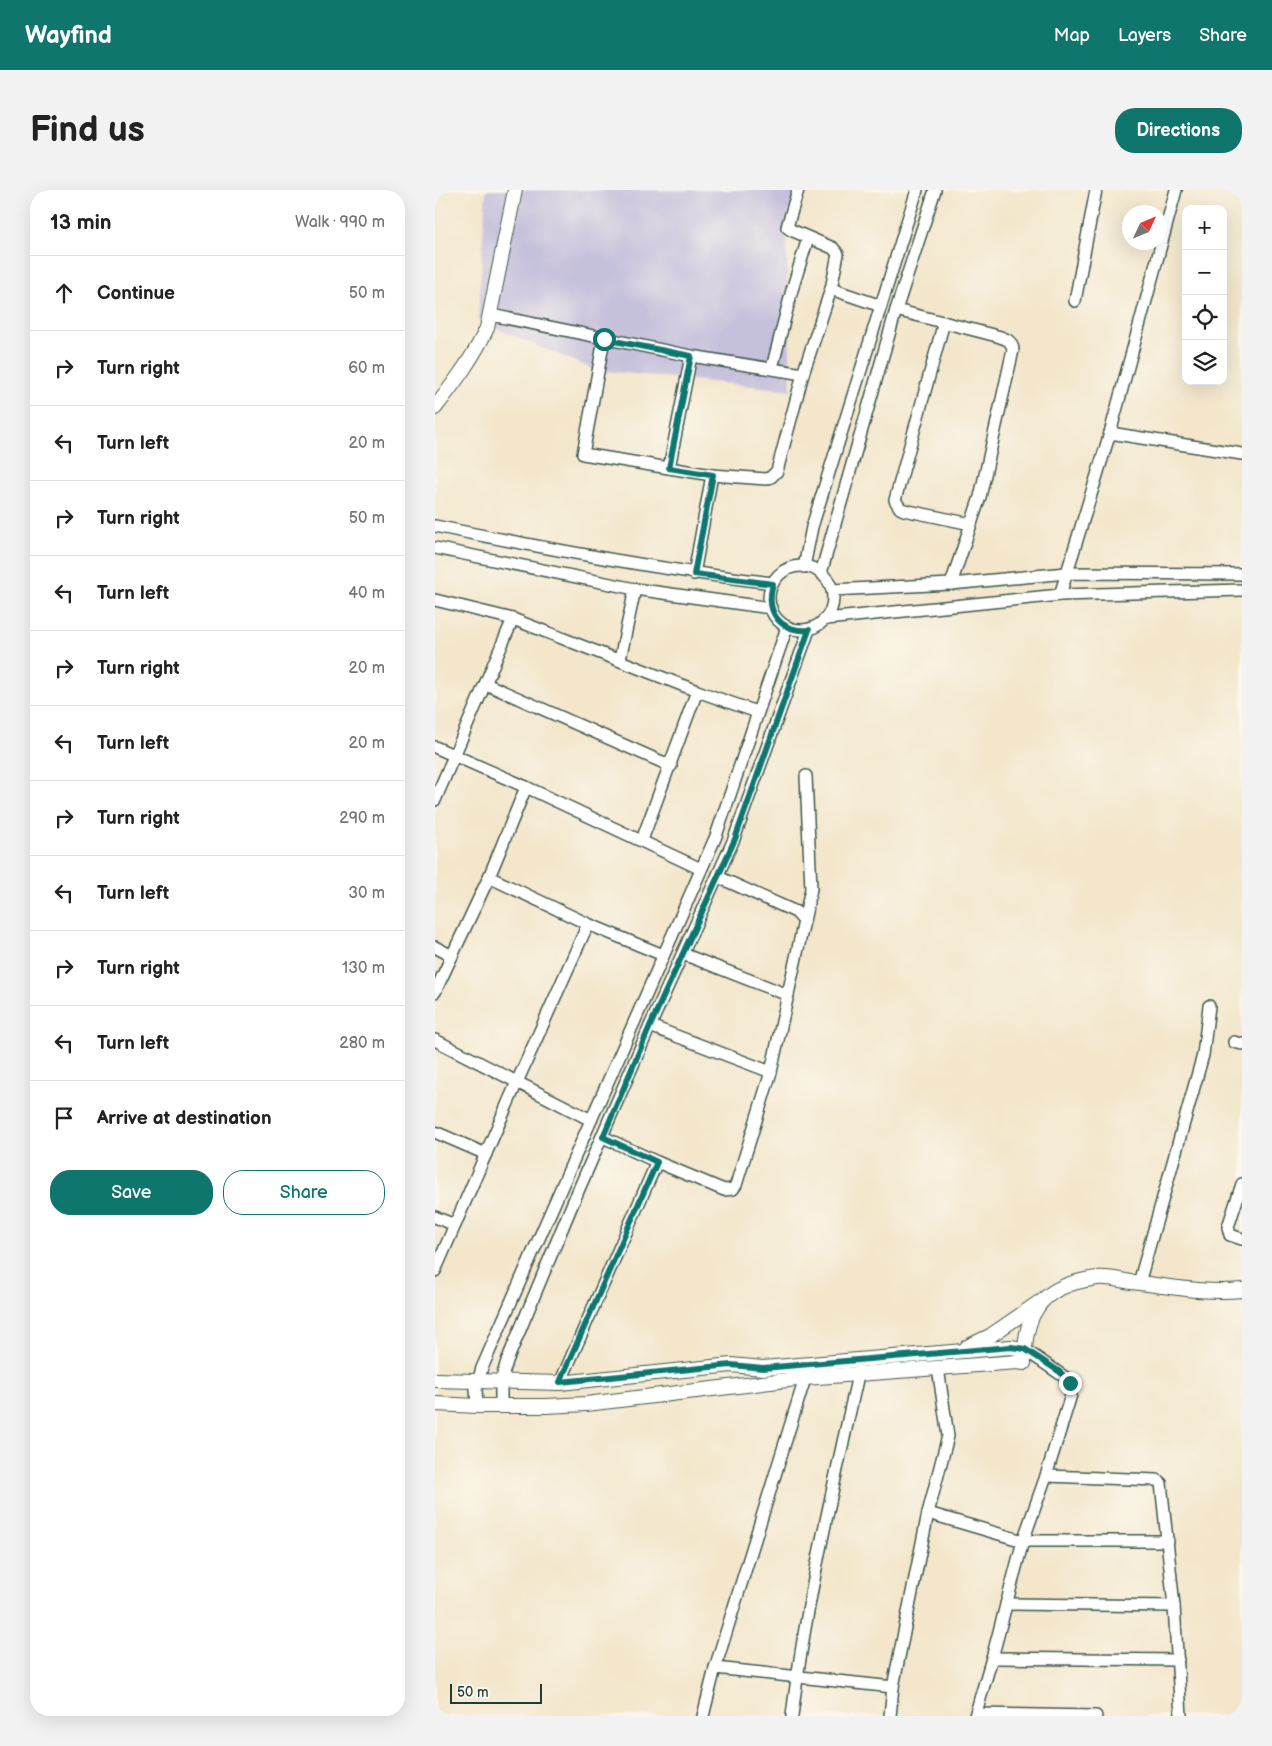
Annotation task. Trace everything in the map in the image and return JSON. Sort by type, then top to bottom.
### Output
[{"type":"street","points":[[435,408],[460,375],[482,340],[491,315],[515,190]]},
{"type":"street","points":[[604,339],[583,454],[713,475],[766,479],[775,474],[803,374],[831,290],[838,254],[833,248],[787,227],[798,190]]},
{"type":"street","points":[[804,566],[812,527],[917,190]]},
{"type":"street","points":[[821,573],[896,310],[935,190]]},
{"type":"street","points":[[1075,301],[1096,190]]},
{"type":"street","points":[[1060,595],[1110,433],[1176,190]]},
{"type":"street","points":[[772,368],[792,290],[808,238]]},
{"type":"street","points":[[831,290],[881,306]]},
{"type":"street","points":[[896,310],[1007,339],[1013,345],[982,486],[951,584]]},
{"type":"street","points":[[491,315],[691,356],[803,374]]},
{"type":"street","points":[[944,322],[895,500],[900,508],[904,510],[971,524]]},
{"type":"street","points":[[669,468],[691,356]]},
{"type":"street","points":[[1110,433],[1242,454]]},
{"type":"street","points":[[694,574],[713,475]]},
{"type":"street","points":[[435,526],[551,550],[694,574],[773,584]]},
{"type":"street","points":[[435,548],[635,588],[771,608]]},
{"type":"street","points":[[804,566],[813,568],[821,573],[832,590],[831,610],[826,619],[819,626],[809,630],[787,627],[777,620],[771,608],[769,596],[773,584],[781,574],[791,568],[804,566]]},
{"type":"street","points":[[832,590],[951,584],[1066,573],[1242,574]]},
{"type":"street","points":[[621,660],[635,588]]},
{"type":"street","points":[[826,619],[1060,595],[1242,590]]},
{"type":"street","points":[[435,600],[513,619],[697,691],[757,712]]},
{"type":"street","points":[[435,800],[513,619]]},
{"type":"street","points":[[477,1406],[476,1389],[478,1381],[716,836],[787,627]]},
{"type":"street","points":[[501,1406],[501,1381],[511,1352],[650,1026],[718,877],[751,798],[809,630]]},
{"type":"street","points":[[486,684],[671,766]]},
{"type":"street","points":[[642,840],[671,766],[697,691]]},
{"type":"street","points":[[435,747],[642,840],[701,869]]},
{"type":"street","points":[[603,1137],[724,1190],[733,1189],[736,1185],[771,1072],[811,889],[806,776]]},
{"type":"street","points":[[435,992],[489,877],[526,787]]},
{"type":"street","points":[[489,877],[589,924],[663,955]]},
{"type":"street","points":[[718,877],[796,912],[804,921]]},
{"type":"street","points":[[435,1271],[517,1082],[589,924]]},
{"type":"street","points":[[435,947],[452,956]]},
{"type":"street","points":[[683,954],[788,995]]},
{"type":"street","points":[[1139,1282],[1203,1055],[1209,1006]]},
{"type":"street","points":[[650,1026],[771,1072]]},
{"type":"street","points":[[435,1040],[591,1120]]},
{"type":"street","points":[[435,1132],[486,1154]]},
{"type":"street","points":[[560,1382],[657,1162]]},
{"type":"street","points":[[1242,1184],[1228,1227],[1230,1235],[1242,1239]]},
{"type":"street","points":[[435,1217],[455,1225]]},
{"type":"street","points":[[958,1351],[989,1336],[1055,1290],[1075,1282],[1099,1278],[1224,1292],[1242,1290]]},
{"type":"street","points":[[435,1404],[546,1406],[586,1404],[805,1378],[1017,1362],[1024,1356],[1033,1315],[1044,1298]]},
{"type":"street","points":[[435,1380],[560,1382],[731,1365],[763,1368],[1011,1347],[1024,1356],[1048,1366],[1066,1378],[1070,1383],[1071,1395],[1046,1476],[1023,1541],[975,1715],[1096,1716]]},
{"type":"street","points":[[703,1716],[715,1668],[809,1363]]},
{"type":"street","points":[[890,1716],[893,1687],[928,1513],[948,1436],[938,1368]]},
{"type":"street","points":[[792,1716],[816,1566],[858,1375]]},
{"type":"street","points":[[1046,1476],[1159,1482],[1162,1486],[1175,1606],[1181,1716]]},
{"type":"street","points":[[928,1513],[1023,1541],[1169,1541]]},
{"type":"street","points":[[1006,1604],[1175,1606]]},
{"type":"street","points":[[992,1658],[1178,1660]]},
{"type":"street","points":[[715,1668],[893,1687]]},
{"type":"shaded area","points":[[486,190],[797,190],[786,219],[791,390],[595,370],[478,321]]},
{"type":"route","points":[[604,339],[691,356],[669,468],[713,475],[694,574],[773,584],[769,596],[771,608],[777,620],[787,627],[809,630],[735,839],[650,1026],[603,1137],[657,1162],[560,1382],[731,1365],[763,1368],[1011,1347],[1025,1349],[1048,1366],[1060,1372],[1070,1383]]}]
